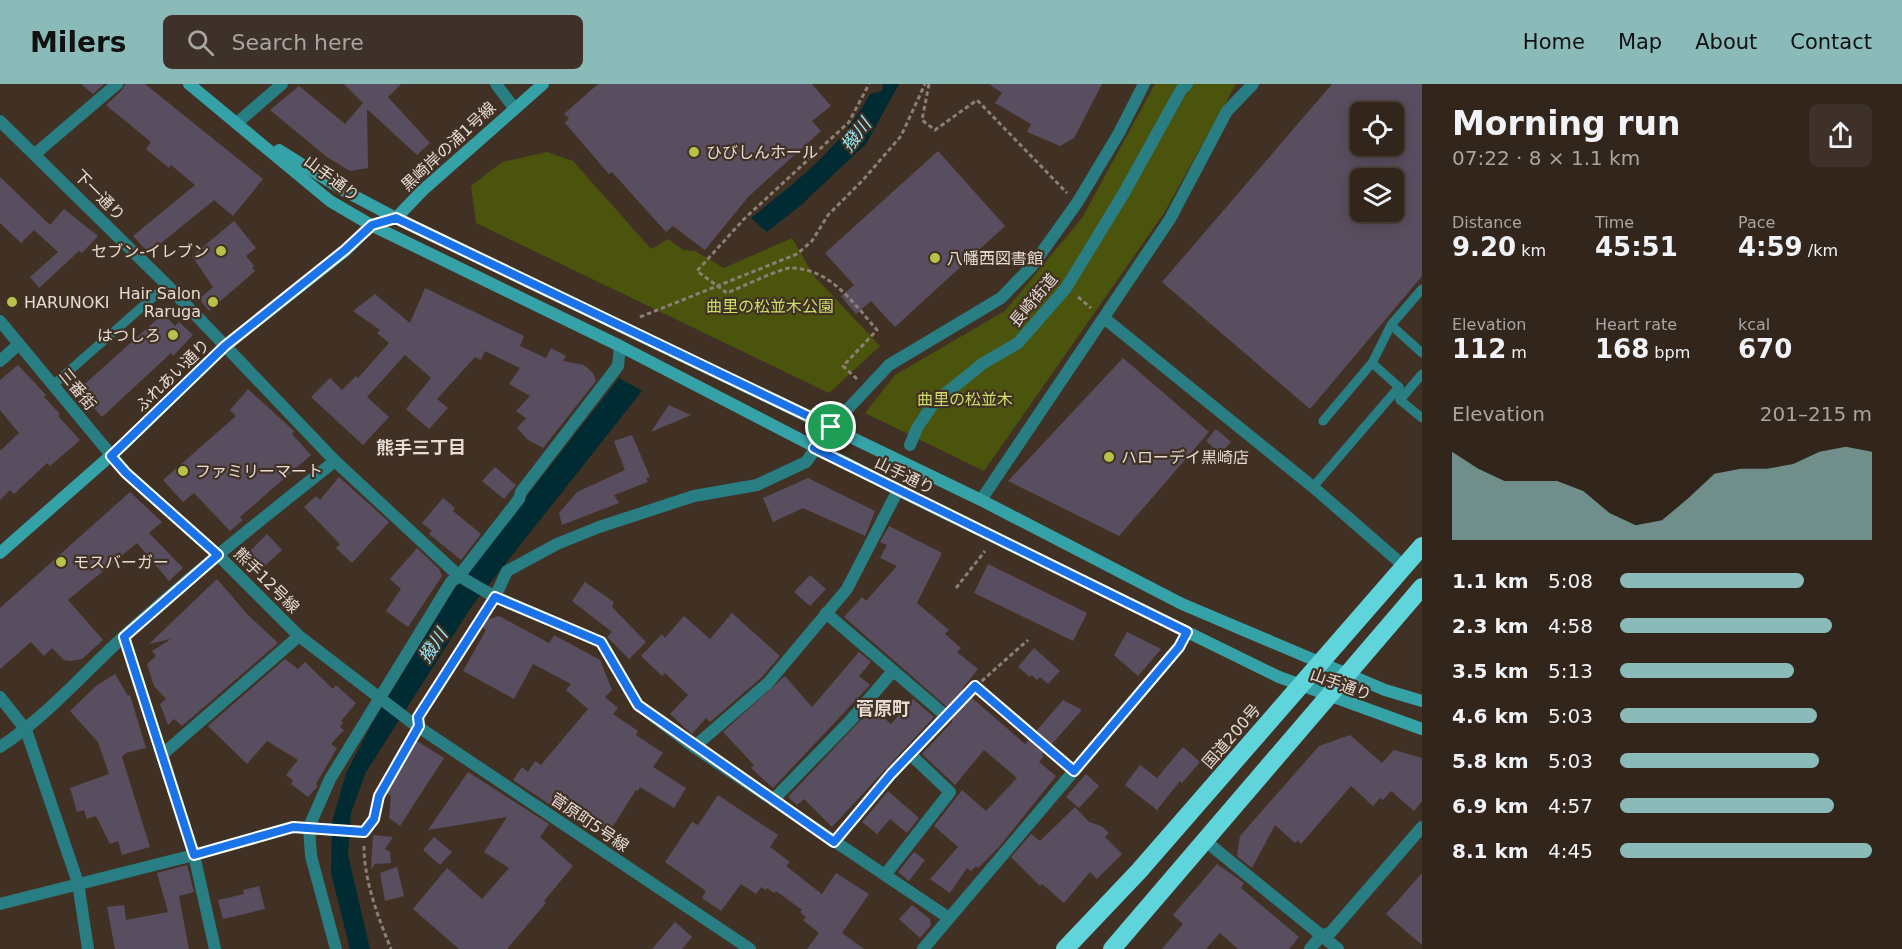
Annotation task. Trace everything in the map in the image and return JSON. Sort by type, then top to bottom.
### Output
[{"type":"highway","name":"国道200号","points":[[1065,949],[1139,871],[1422,546]]},
{"type":"highway","points":[[1112,949],[1203,839],[1422,586]]},
{"type":"street","points":[[35,154],[117,84]]},
{"type":"street","name":"山手通り","points":[[189,84],[330,201],[372,225],[620,346],[898,490],[1301,687],[1422,729]]},
{"type":"street","points":[[237,123],[282,84]]},
{"type":"street","points":[[496,84],[514,108]]},
{"type":"street","name":"黒崎岸の浦1号線","points":[[372,225],[396,218],[423,190],[543,84]]},
{"type":"street","points":[[495,597],[507,571],[557,544],[599,527],[694,496],[757,485],[806,462],[831,427],[889,364],[1001,298],[1032,266],[1077,203],[1119,133],[1144,84]]},
{"type":"street","name":"長崎街道","points":[[910,446],[917,428],[934,403],[982,363],[1018,343],[1066,288],[1124,193],[1181,90],[1187,84]]},
{"type":"street","points":[[981,500],[1170,219],[1227,111],[1253,84]]},
{"type":"street","name":"下一通り","points":[[0,121],[167,285],[335,461],[459,576],[495,597],[601,642],[638,705],[694,747],[949,918]]},
{"type":"street","name":"山手通り","points":[[237,123],[343,190],[396,218],[981,500],[1182,604],[1385,690],[1422,702]]},
{"type":"street","name":"ふれあい通り","points":[[0,554],[111,456],[225,346],[345,250],[372,225]]},
{"type":"street","points":[[1104,318],[1313,487],[1404,566]]},
{"type":"street","name":"三番街","points":[[0,321],[111,456]]},
{"type":"street","points":[[0,361],[18,345]]},
{"type":"street","points":[[336,949],[311,856],[309,827],[330,779],[451,582],[459,576],[618,366],[620,346]]},
{"type":"street","name":"熊手12号線","points":[[111,456],[126,473],[218,555],[299,636],[378,699],[415,724]]},
{"type":"street","points":[[0,747],[26,730],[124,637],[218,555],[335,461]]},
{"type":"street","points":[[694,747],[768,683],[847,589],[898,490]]},
{"type":"street","points":[[826,613],[946,716],[834,842]]},
{"type":"street","points":[[923,949],[1179,647],[1187,632]]},
{"type":"street","points":[[164,753],[299,636]]},
{"type":"street","points":[[124,637],[164,753],[194,855],[215,949]]},
{"type":"street","points":[[773,800],[849,722],[893,671]]},
{"type":"street","points":[[0,698],[26,730],[78,883],[88,949]]},
{"type":"street","name":"菅原町5号線","points":[[415,724],[750,949]]},
{"type":"street","points":[[885,875],[950,792],[910,754]]},
{"type":"street","points":[[0,904],[194,855],[293,827],[359,831]]},
{"type":"street","points":[[1310,949],[1321,936],[1331,932],[1422,827]]},
{"type":"street","points":[[1203,839],[1338,949]]},
{"type":"lane","points":[[53,385],[167,285]]},
{"type":"lane","points":[[1323,421],[1372,363],[1391,325],[1422,290]]},
{"type":"lane","points":[[1391,325],[1422,353]]},
{"type":"lane","points":[[1372,363],[1399,387],[1400,399],[1422,418]]},
{"type":"lane","points":[[1400,399],[1422,374]]},
{"type":"lane","points":[[1313,487],[1399,387]]},
{"type":"path","points":[[868,389],[843,366],[877,330],[838,287],[820,274],[791,267],[727,293],[697,271],[744,219],[849,122],[869,84]]},
{"type":"path","points":[[640,316],[797,254],[812,241],[828,215],[863,180],[901,136],[927,84]]},
{"type":"path","points":[[927,84],[922,120],[935,130],[977,100],[1077,203]]},
{"type":"path","points":[[956,588],[985,551]]},
{"type":"path","points":[[391,949],[377,914],[359,831],[374,819],[379,796],[418,717],[495,597]]},
{"type":"path","points":[[946,716],[975,686],[1028,640]]},
{"type":"path","points":[[975,686],[1074,771]]},
{"type":"green space","name":"曲里の松並木","points":[[1155,84],[1236,84],[1164,213],[984,471],[865,413],[895,375],[1005,311],[1082,218]]},
{"type":"green space","name":"曲里の松並木公園","points":[[547,152],[573,161],[651,249],[668,239],[683,250],[695,251],[724,268],[792,238],[814,276],[880,346],[829,393],[476,223],[471,186],[502,162]]},
{"type":"water","name":"撥川","points":[[883,84],[899,84],[866,144],[801,205],[767,232],[751,218],[786,190],[832,147],[858,114],[870,94],[882,91]]},
{"type":"water","name":"撥川","points":[[619,378],[642,391],[472,606],[366,772],[351,813],[348,855],[370,949],[350,949],[331,873],[332,822],[346,773],[374,720],[452,592]]},
{"type":"building","points":[[81,84],[104,84],[93,94]]},
{"type":"building","points":[[125,84],[145,84],[263,179],[233,216],[214,200],[149,253],[133,236],[195,185],[171,165],[169,168],[146,149],[151,142],[106,105],[122,90]]},
{"type":"building","points":[[344,84],[401,84],[388,97],[430,143],[417,155],[367,109],[368,168],[350,171],[327,157],[270,110],[299,86],[345,124],[363,103]]},
{"type":"building","name":"ひびしんホール","points":[[598,84],[812,84],[831,106],[812,121],[821,131],[748,197],[705,250],[673,226],[666,232],[612,172],[609,174],[565,123],[569,118],[564,114]]},
{"type":"building","points":[[989,84],[1102,84],[1074,138],[1060,146],[1027,132],[1031,124],[995,103],[1002,93]]},
{"type":"building","points":[[1332,84],[1422,84],[1422,276],[1310,409],[1162,282]]},
{"type":"building","points":[[938,151],[1005,226],[895,327],[871,301],[856,314],[841,296],[854,285],[825,253]]},
{"type":"building","points":[[0,177],[50,225],[64,209],[98,236],[82,253],[79,251],[39,288],[30,277],[58,252],[34,230],[21,243],[0,223]]},
{"type":"building","points":[[234,221],[256,248],[246,256],[255,271],[209,311],[199,299],[213,287],[192,256]]},
{"type":"building","points":[[425,288],[524,336],[520,346],[546,358],[551,348],[566,356],[563,361],[584,365],[593,373],[596,381],[543,448],[528,440],[517,428],[526,418],[516,411],[530,396],[509,384],[520,368],[485,351],[481,360],[475,357],[437,399],[448,408],[429,429],[406,409],[431,378],[405,355],[367,397],[389,417],[363,445],[311,397],[330,378],[342,390],[356,376],[358,378],[389,343],[377,333],[380,330],[353,311],[375,294],[410,323]]},
{"type":"building","points":[[163,314],[175,326],[179,322],[193,335],[173,356],[171,353],[102,417],[78,390]]},
{"type":"building","name":"ハローデイ黒崎店","points":[[1123,358],[1209,432],[1119,536],[1008,481]]},
{"type":"building","points":[[18,365],[46,395],[44,397],[60,414],[58,416],[80,440],[50,466],[47,463],[14,494],[10,490],[0,500],[0,451],[19,433],[0,410],[0,380]]},
{"type":"building","points":[[248,389],[294,431],[292,434],[311,455],[240,517],[243,520],[230,531],[194,493],[183,502],[163,480],[236,416],[230,410]]},
{"type":"building","points":[[669,405],[691,415],[651,432]]},
{"type":"building","points":[[1216,429],[1231,442],[1220,454],[1206,441]]},
{"type":"building","points":[[632,435],[650,477],[646,478],[648,482],[614,495],[619,503],[562,525],[559,513],[577,492],[625,470],[614,441]]},
{"type":"building","points":[[495,467],[516,485],[504,499],[482,481]]},
{"type":"building","points":[[339,477],[389,522],[352,563],[336,548],[340,544],[304,507],[316,496],[320,500]]},
{"type":"building","points":[[808,478],[875,511],[865,536],[803,508],[773,522],[763,498]]},
{"type":"building","points":[[130,492],[162,522],[149,533],[183,568],[169,581],[137,543],[68,600],[103,640],[82,659],[71,661],[64,660],[52,648],[44,656],[31,642],[0,669],[0,608]]},
{"type":"building","points":[[443,498],[455,508],[453,511],[481,534],[461,560],[429,534],[432,531],[422,523]]},
{"type":"building","points":[[889,526],[942,553],[917,603],[949,630],[945,634],[961,648],[957,652],[978,669],[962,689],[1025,744],[1063,700],[1082,710],[1042,755],[1044,756],[1039,762],[1056,776],[999,847],[978,868],[976,866],[971,871],[967,868],[950,893],[930,879],[958,847],[934,826],[962,790],[986,811],[1017,778],[984,750],[955,785],[922,754],[952,722],[954,713],[844,617],[862,597],[866,601],[897,566],[880,558],[887,545],[880,542]]},
{"type":"building","points":[[267,534],[282,550],[256,574],[242,559]]},
{"type":"building","points":[[417,548],[439,569],[442,576],[408,627],[386,611],[401,589],[390,579]]},
{"type":"building","points":[[988,564],[1087,613],[1073,641],[974,593]]},
{"type":"building","points":[[810,575],[826,589],[810,606],[794,592]]},
{"type":"building","points":[[217,579],[248,615],[278,643],[182,726],[174,719],[168,725],[160,704],[166,699],[154,686],[147,664],[156,656],[152,651],[171,639],[149,644]]},
{"type":"building","points":[[585,582],[614,602],[612,607],[646,642],[629,659],[607,637],[612,632],[572,601]]},
{"type":"building","points":[[732,613],[780,656],[762,677],[710,722],[706,718],[692,734],[670,714],[688,695],[665,673],[662,676],[641,656],[662,634],[665,638],[684,616],[710,639]]},
{"type":"building","points":[[499,616],[549,643],[554,635],[600,660],[612,690],[605,697],[618,708],[613,714],[638,731],[636,735],[663,753],[653,767],[686,788],[674,808],[640,787],[608,834],[562,804],[558,810],[513,780],[522,767],[528,772],[535,761],[541,765],[588,709],[566,690],[571,684],[533,664],[514,699],[463,671],[486,630],[475,623]]},
{"type":"building","points":[[1127,632],[1161,649],[1138,676],[1114,655]]},
{"type":"building","points":[[1034,648],[1060,671],[1048,684],[1040,677],[1037,680],[1032,675],[1030,677],[1018,667]]},
{"type":"building","points":[[859,652],[871,662],[859,676],[870,685],[773,788],[751,768],[754,765],[723,732],[785,676],[812,707]]},
{"type":"building","points":[[285,659],[298,669],[305,662],[333,689],[336,685],[356,703],[341,721],[343,723],[340,727],[344,730],[331,744],[337,748],[316,784],[318,786],[308,797],[291,784],[293,780],[286,775],[298,760],[267,741],[247,764],[208,726]]},
{"type":"building","points":[[115,674],[128,696],[130,695],[146,748],[126,753],[122,757],[150,847],[122,855],[118,841],[110,844],[96,816],[87,819],[84,810],[77,812],[70,788],[109,774],[98,742],[70,711],[96,686]]},
{"type":"building","points":[[913,699],[934,717],[832,827],[804,799],[797,805],[788,797],[872,708],[891,724]]},
{"type":"building","points":[[1350,735],[1382,763],[1394,750],[1422,758],[1422,801],[1414,811],[1391,791],[1373,806],[1351,786],[1301,844],[1298,840],[1295,843],[1275,825],[1252,868],[1237,856],[1240,836],[1319,746]]},
{"type":"building","points":[[417,741],[444,758],[400,826],[389,818],[391,796],[385,791]]},
{"type":"building","points":[[1183,747],[1200,762],[1182,783],[1180,781],[1157,810],[1125,785],[1140,765],[1157,778]]},
{"type":"building","points":[[468,772],[549,824],[540,837],[573,866],[544,901],[546,903],[507,949],[459,949],[413,909],[447,868],[482,899],[509,868],[484,852],[507,817],[428,830]]},
{"type":"building","points":[[1086,774],[1099,786],[1079,808],[1066,797]]},
{"type":"building","points":[[888,791],[919,818],[907,833],[890,819],[877,834],[862,822]]},
{"type":"building","points":[[718,795],[778,835],[770,847],[790,862],[786,866],[822,894],[836,873],[869,894],[842,933],[864,949],[807,949],[819,933],[803,920],[806,917],[800,912],[802,910],[776,891],[774,893],[761,887],[756,894],[741,884],[721,911],[702,898],[706,891],[665,862],[692,822],[698,825]]},
{"type":"building","points":[[1075,807],[1089,822],[1101,826],[1109,833],[1105,837],[1122,854],[1097,879],[1090,872],[1064,903],[1042,884],[1040,886],[1011,857],[1031,834],[1040,841]]},
{"type":"building","points":[[373,835],[393,837],[385,849],[390,852],[391,863],[375,864],[371,870]]},
{"type":"building","points":[[434,837],[452,852],[440,865],[423,850]]},
{"type":"building","points":[[914,852],[925,860],[909,881],[898,872]]},
{"type":"building","points":[[1217,864],[1244,883],[1241,888],[1299,937],[1289,949],[1238,949],[1220,933],[1206,949],[1162,949],[1183,924],[1173,915]]},
{"type":"building","points":[[187,865],[194,892],[179,896],[189,949],[115,949],[107,907],[124,905],[126,920],[168,912],[157,873]]},
{"type":"building","points":[[397,867],[404,896],[385,901],[380,873]]},
{"type":"building","points":[[1422,873],[1422,945],[1386,914]]},
{"type":"building","points":[[259,886],[265,909],[223,919],[218,900],[244,894],[243,890]]},
{"type":"building","points":[[912,905],[930,919],[931,925],[920,938],[899,919]]},
{"type":"building","points":[[675,922],[692,937],[682,949],[652,949]]},
{"type":"place","name":"ひびしんホール","points":[[694,152]]},
{"type":"place","name":"セブン-イレブン","points":[[221,251]]},
{"type":"place","name":"八幡西図書館","points":[[935,258]]},
{"type":"place","name":"HARUNOKI","points":[[12,302]]},
{"type":"place","name":"Hair Salon Raruga","points":[[213,302]]},
{"type":"place","name":"はつしろ","points":[[173,335]]},
{"type":"place","name":"ハローデイ黒崎店","points":[[1109,457]]},
{"type":"place","name":"ファミリーマート","points":[[183,471]]},
{"type":"place","name":"モスバーガー","points":[[61,562]]},
{"type":"district","name":"熊手三丁目","points":[[421,448]]},
{"type":"district","name":"菅原町","points":[[883,709]]},
{"type":"route","points":[[396,218],[831,427],[814,448],[1187,632],[1179,647],[1074,771],[975,686],[891,774],[834,842],[694,747],[638,705],[601,642],[495,597],[418,717],[419,726],[379,796],[374,819],[364,832],[293,827],[194,855],[164,753],[124,637],[218,555],[126,473],[111,456],[225,346],[345,250],[372,225],[396,218]]}]
